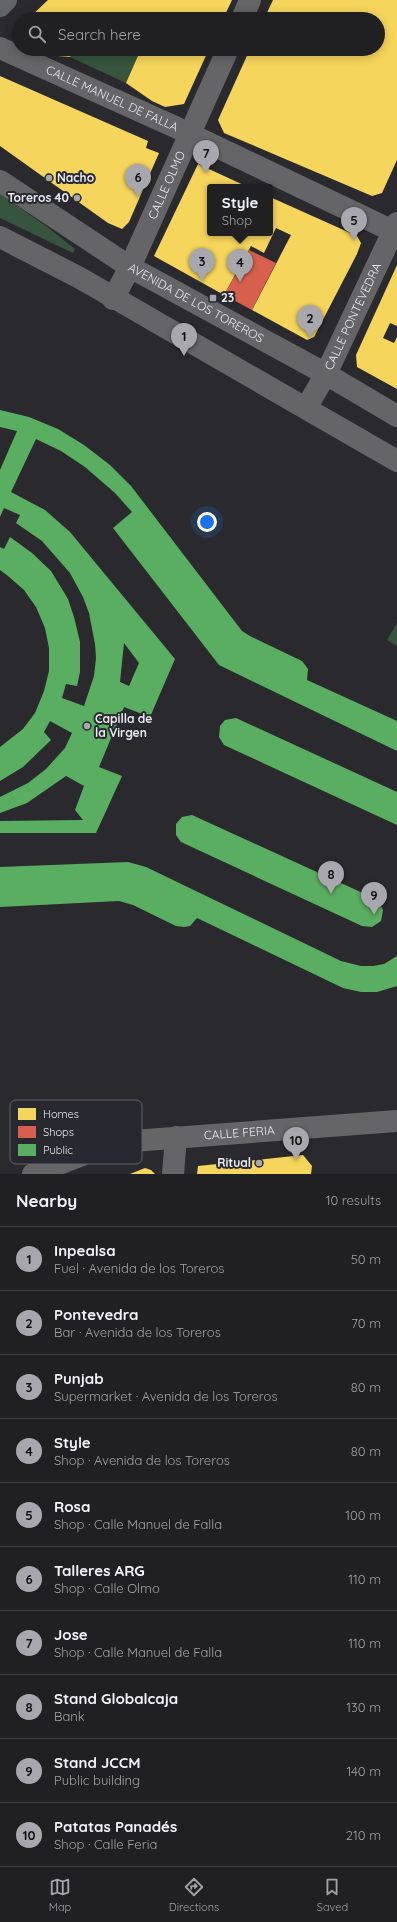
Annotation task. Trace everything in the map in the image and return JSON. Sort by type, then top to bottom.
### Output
[{"type":"main road","points":[[0,6],[6,0]]},
{"type":"street","points":[[245,12],[250,0]]},
{"type":"street","name":"CALLE MANUEL DE FALLA","points":[[0,48],[12,53]]},
{"type":"street","name":"CALLE MANUEL DE FALLA","points":[[18,56],[396,229]]},
{"type":"street","name":"CALLE OLMO","points":[[113,299],[130,267],[225,56]]},
{"type":"street","name":"AVENIDA DE LOS TOREROS","points":[[0,181],[130,267],[326,374],[397,416]]},
{"type":"street","name":"CALLE PONTEVEDRA","points":[[306,408],[326,374],[396,229]]},
{"type":"street","points":[[0,238],[80,278],[113,299],[397,461]]},
{"type":"street","name":"CALLE FERIA","points":[[142,1140],[176,1137],[397,1126]]},
{"type":"street","points":[[174,1174],[176,1137]]},
{"type":"street","name":"CALLE FERIA","points":[[33,1174],[59,1164]]},
{"type":"green space","points":[[70,56],[138,56],[126,83]]},
{"type":"green space","points":[[0,194],[46,226],[75,249],[73,253],[0,218]]},
{"type":"green space","points":[[397,623],[397,646],[387,640]]},
{"type":"building: Homes","points":[[48,0],[232,0],[226,12],[35,12]]},
{"type":"building: Homes","points":[[273,0],[397,0],[397,160],[382,193],[372,196],[224,133],[218,120],[247,56],[385,56],[385,12],[267,12]]},
{"type":"building: Homes","points":[[138,56],[206,56],[184,104],[165,107],[152,101],[126,83]]},
{"type":"building: Homes","points":[[0,76],[148,141],[146,148],[159,153],[129,222],[122,229],[108,223],[0,146]]},
{"type":"building: Homes","points":[[198,164],[241,184],[207,184],[207,236],[272,236],[264,253],[251,246],[224,295],[154,256]]},
{"type":"building: Homes","points":[[273,198],[357,236],[361,243],[357,254],[314,337],[307,340],[252,310],[291,235],[276,228],[273,234]]},
{"type":"building: Homes","points":[[397,265],[397,326],[390,323],[383,338],[394,343],[397,337],[397,389],[357,367],[356,355]]},
{"type":"building: Homes","points":[[303,1155],[312,1166],[311,1174],[197,1174],[198,1166]]},
{"type":"building: Homes","points":[[145,1168],[151,1170],[155,1174],[130,1174]]},
{"type":"building: Shops","points":[[249,250],[276,263],[252,310],[224,295]]},
{"type":"building: Public","points":[[0,410],[29,417],[58,429],[84,445],[110,465],[131,486],[242,631],[302,661],[308,669],[307,680],[397,721],[397,751],[219,665],[113,528],[132,512],[115,493],[85,467],[61,451],[36,439],[11,492],[45,510],[70,532],[175,659],[150,717],[124,707],[99,767],[122,776],[96,833],[0,833],[0,821],[83,820],[75,810],[84,786],[66,776],[27,803],[0,813],[0,797],[28,783],[46,769],[65,748],[72,733],[50,721],[44,732],[51,740],[23,767],[0,781],[0,747],[23,729],[35,713],[44,691],[49,671],[49,648],[45,628],[36,607],[24,590],[0,570],[0,547],[4,549],[10,537],[32,553],[51,571],[68,599],[74,617],[80,642],[80,672],[77,686],[66,684],[62,698],[84,706],[94,676],[96,658],[89,613],[83,597],[70,573],[42,541],[16,523],[20,515],[4,508],[0,517],[0,470],[17,431],[0,427]],"holes":[[[124,643],[139,663],[129,686],[120,682]]]},
{"type":"building: Public","points":[[236,718],[397,792],[397,825],[224,745],[219,737],[220,726],[225,720]]},
{"type":"building: Public","points":[[192,815],[378,900],[383,910],[381,921],[372,927],[362,926],[181,842],[176,835],[176,824],[182,817]]},
{"type":"building: Public","points":[[128,862],[146,867],[341,961],[361,966],[373,966],[384,964],[397,956],[397,986],[377,992],[361,992],[343,988],[197,918],[190,926],[176,926],[133,905],[119,901],[0,907],[0,867]]},
{"type":"place","name":"Jose","points":[[206,173]]},
{"type":"place","name":"Nacho","points":[[49,178]]},
{"type":"place","name":"Talleres ARG","points":[[138,197]]},
{"type":"place","name":"Toreros 40","points":[[77,198]]},
{"type":"place","name":"Rosa","points":[[354,240]]},
{"type":"place","name":"Punjab","points":[[202,281]]},
{"type":"place","name":"Style","points":[[240,282]]},
{"type":"place","name":"23","points":[[213,298]]},
{"type":"place","name":"Pontevedra","points":[[310,338]]},
{"type":"place","name":"Inpealsa","points":[[184,356]]},
{"type":"place","name":"Capilla de la Virgen","points":[[87,726]]},
{"type":"place","name":"Stand Globalcaja","points":[[331,894]]},
{"type":"place","name":"Stand JCCM","points":[[374,915]]},
{"type":"place","name":"Patatas Panadés","points":[[296,1160]]},
{"type":"place","name":"Ritual","points":[[259,1163]]}]
